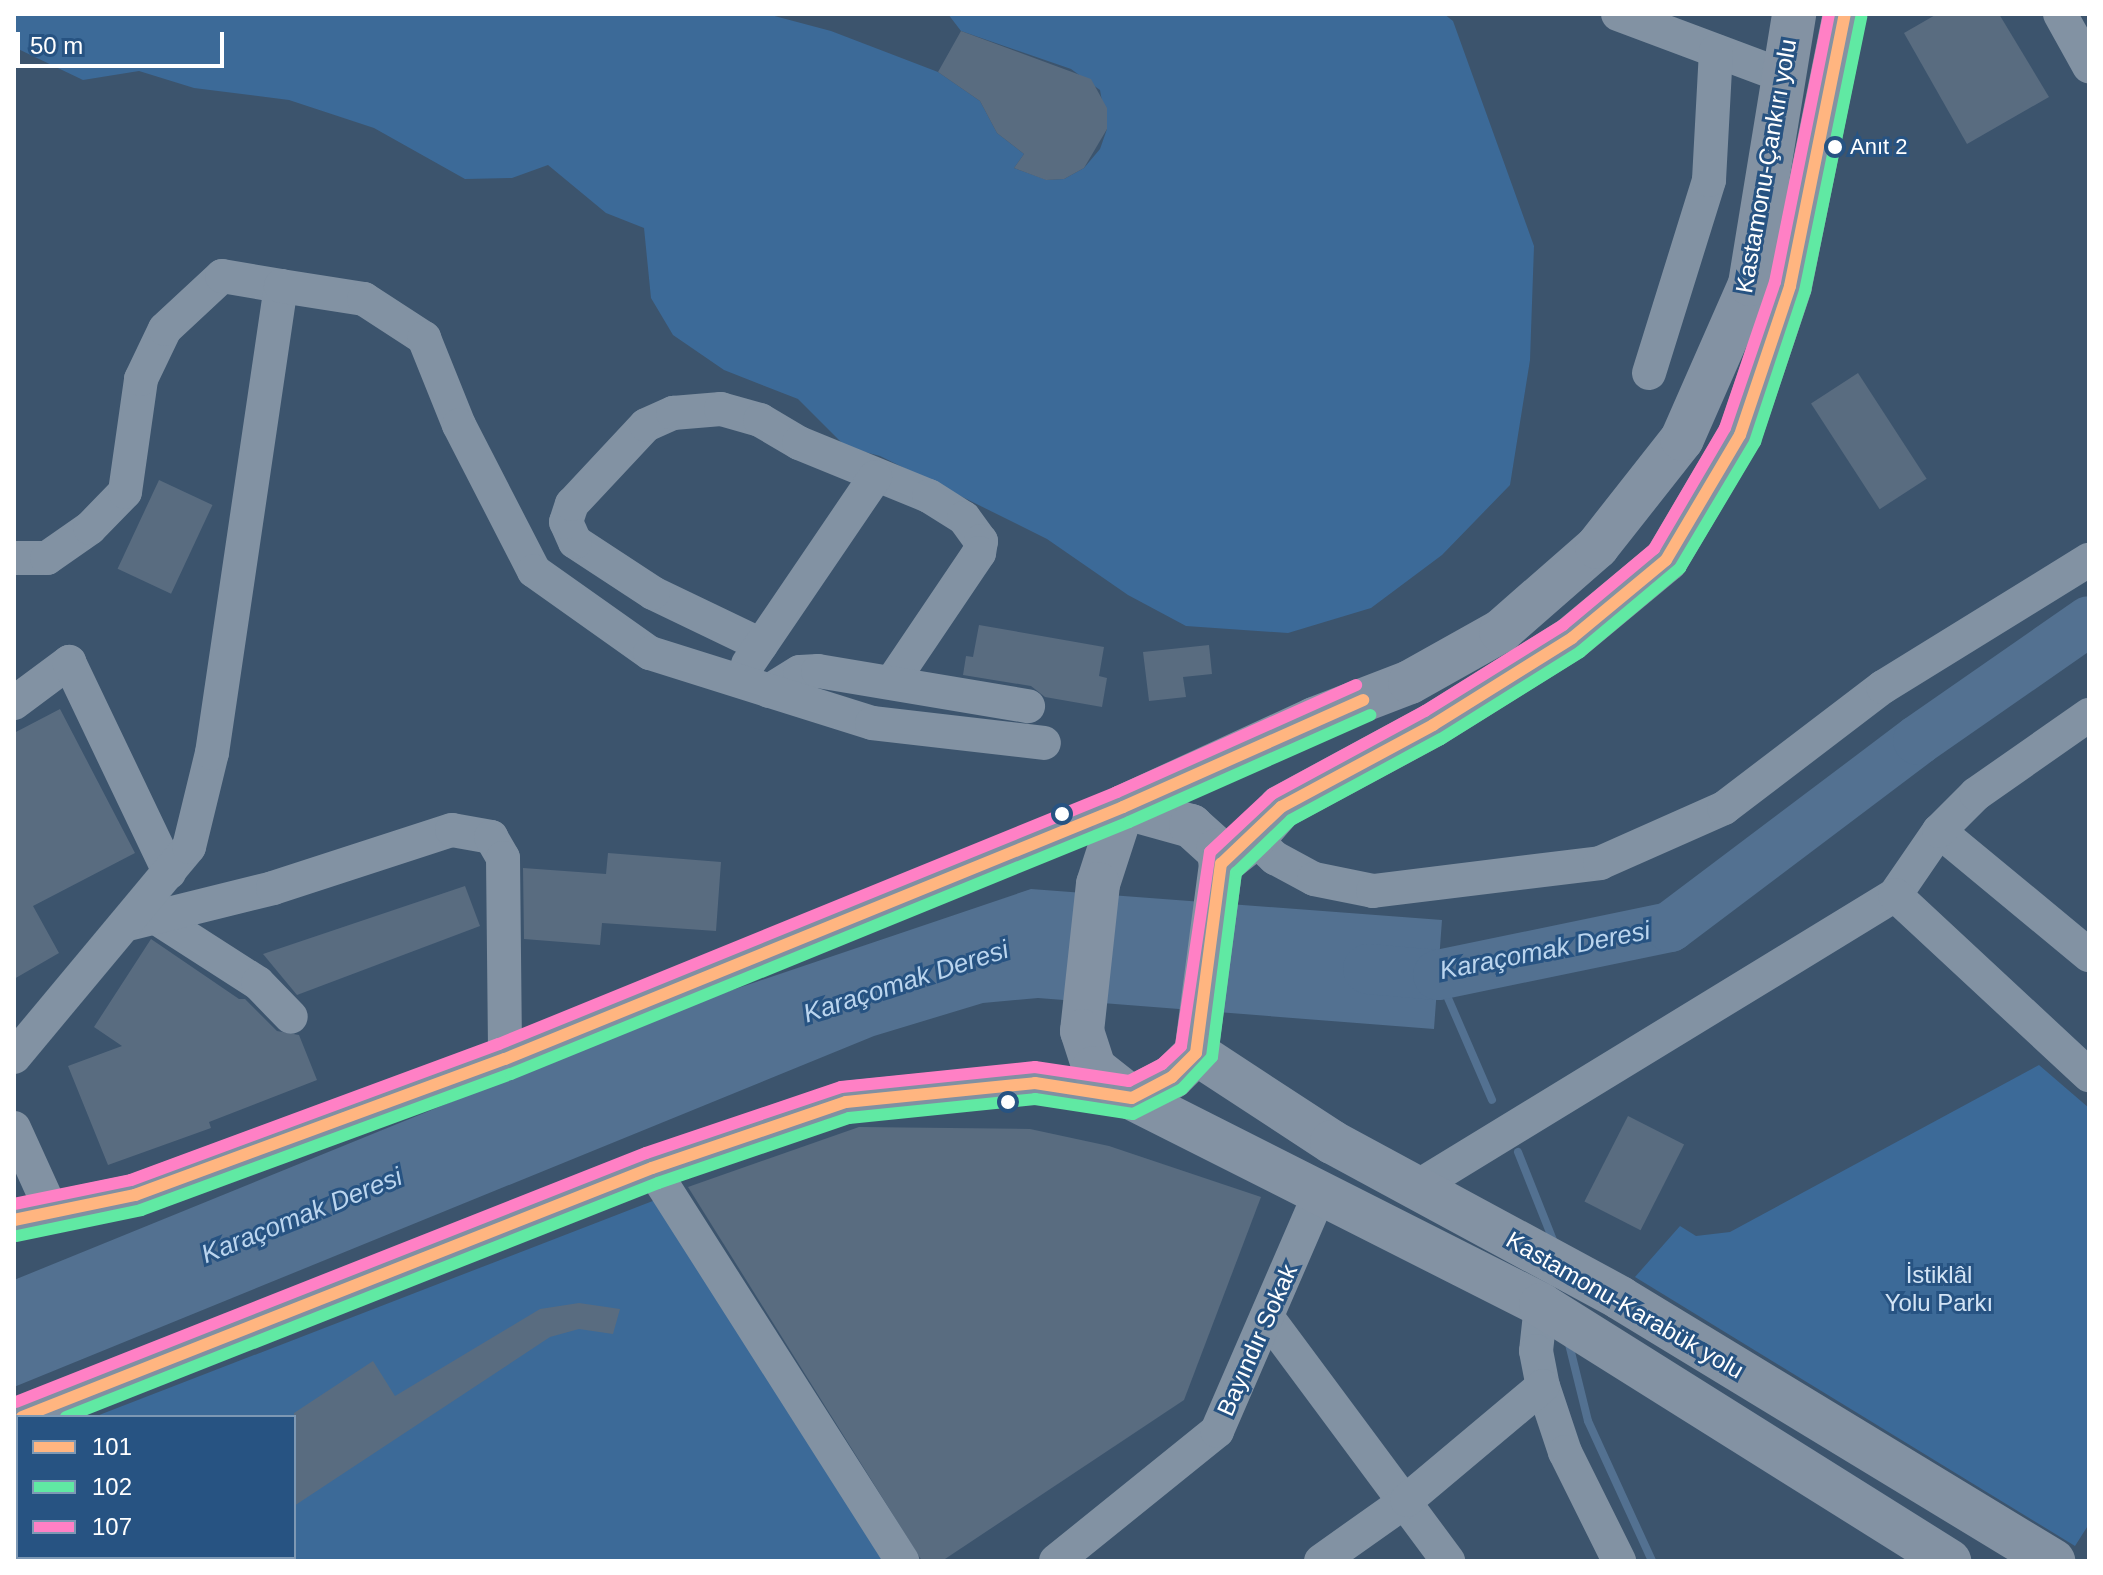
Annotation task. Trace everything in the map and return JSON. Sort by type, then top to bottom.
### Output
[{"type":"highway","name":"Kastamonu-Çankırı yolu","points":[[1123,807],[1287,731],[1410,682],[1501,631],[1597,547],[1682,439],[1750,284],[1794,14]]},
{"type":"highway","name":"Kastamonu-Çankırı yolu","points":[[1238,851],[1281,807],[1433,725],[1572,638],[1666,560],[1740,435],[1790,286],[1845,14]]},
{"type":"highway","points":[[1132,1098],[1172,1077],[1196,1053],[1238,851],[1218,850],[1191,826],[1123,807],[1098,884],[1082,1031],[1094,1068],[1132,1098],[1541,1305],[1949,1561]]},
{"type":"highway","name":"Kastamonu-Karabük yolu","points":[[1196,1053],[1332,1142],[1620,1298],[2053,1561]]},
{"type":"main road","points":[[33,1217],[135,1195],[505,1059],[1123,807]]},
{"type":"main road","points":[[26,1415],[652,1168],[846,1102],[1035,1083],[1132,1098]]},
{"type":"street","points":[[2060,14],[2089,66]]},
{"type":"street","points":[[1629,19],[1784,76]]},
{"type":"street","points":[[1649,373],[1709,180],[1716,51]]},
{"type":"street","points":[[14,558],[47,558],[90,528],[125,492],[141,379],[165,329],[222,276],[364,299],[424,338],[459,425],[534,571],[650,653],[872,723],[1044,743]]},
{"type":"street","points":[[14,1057],[142,921],[169,872],[189,847],[212,753],[281,286]]},
{"type":"street","points":[[761,645],[606,566],[575,542],[566,522],[572,504],[625,443],[646,425],[673,413],[721,409],[760,420],[875,477],[947,507],[964,518],[981,541],[963,581],[927,622],[892,682]]},
{"type":"street","points":[[753,686],[761,645],[875,477]]},
{"type":"street","points":[[1238,851],[1275,858],[1314,879],[1373,891],[1600,863],[1724,808],[1883,687],[2089,560]]},
{"type":"street","points":[[14,703],[69,662],[169,872]]},
{"type":"street","points":[[753,686],[800,672],[892,682],[1028,706]]},
{"type":"street","points":[[1417,1187],[1895,895],[1939,831],[1976,794],[2089,715]]},
{"type":"street","points":[[142,921],[273,888],[452,830],[491,837],[503,858],[505,1059]]},
{"type":"street","points":[[1939,831],[2089,955]]},
{"type":"street","points":[[1895,895],[2089,1075]]},
{"type":"street","points":[[142,921],[258,983],[291,1017]]},
{"type":"street","points":[[14,1128],[33,1217]]},
{"type":"street","points":[[652,1168],[902,1561]]},
{"type":"street","name":"Bayındır Sokak","points":[[1056,1561],[1217,1431],[1321,1191]]},
{"type":"street","points":[[1541,1305],[1536,1351],[1543,1386],[1565,1452],[1610,1557]]},
{"type":"street","points":[[1267,1317],[1407,1500],[1448,1561]]},
{"type":"street","points":[[1321,1561],[1407,1500],[1543,1386]]},
{"type":"green space","points":[[14,14],[767,14],[831,31],[938,72],[980,101],[997,133],[1024,154],[1014,168],[1047,180],[1064,179],[1084,168],[1100,149],[1107,129],[1100,90],[1071,69],[961,31],[948,14],[1444,14],[1453,21],[1534,246],[1530,360],[1510,485],[1442,555],[1371,608],[1288,633],[1186,626],[1128,595],[1047,539],[880,456],[846,447],[798,399],[724,370],[673,335],[651,298],[644,228],[606,213],[548,165],[512,178],[465,179],[374,128],[289,100],[194,88],[139,71],[83,80],[14,47]]},
{"type":"green space","name":"İstiklâl Yolu Parkı","points":[[2039,1065],[2089,1108],[2089,1524],[2075,1546],[1635,1277],[1680,1226],[1696,1236],[1730,1232]]},
{"type":"green space","points":[[676,1192],[920,1561],[14,1561],[16,1504],[16,1559],[296,1559],[296,1415],[99,1415]]},
{"type":"water","points":[[1031,889],[1442,920],[1434,1029],[1038,998],[983,1003],[874,1036],[14,1387],[14,1280],[694,1003]]},
{"type":"building","points":[[1937,14],[1999,14],[2049,97],[1967,144],[1904,33]]},
{"type":"building","points":[[961,31],[1091,79],[1107,108],[1107,129],[1084,168],[1064,179],[1046,180],[1014,168],[1024,154],[997,133],[980,101],[938,72]]},
{"type":"building","points":[[1858,373],[1927,479],[1880,509],[1811,403]]},
{"type":"building","points":[[159,480],[212,505],[171,594],[118,569]]},
{"type":"building","points":[[979,625],[1104,647],[1099,676],[1107,678],[1102,707],[1045,697],[1031,686],[963,675],[966,656],[973,657]]},
{"type":"building","points":[[1209,645],[1212,674],[1183,677],[1186,697],[1149,701],[1143,652]]},
{"type":"building","points":[[60,709],[135,853],[33,906],[59,953],[14,979],[14,733]]},
{"type":"building","points":[[608,853],[721,862],[716,931],[602,923],[600,945],[524,939],[523,868],[606,874]]},
{"type":"building","points":[[465,886],[480,926],[297,995],[263,954]]},
{"type":"building","points":[[151,939],[239,999],[245,999],[277,1031],[299,1035],[317,1080],[209,1122],[211,1128],[108,1165],[68,1066],[122,1046],[94,1027]]},
{"type":"building","points":[[1628,1116],[1684,1145],[1641,1230],[1584,1202]]},
{"type":"building","points":[[859,1127],[1030,1129],[1109,1146],[1261,1197],[1184,1400],[942,1561],[922,1561],[688,1187]]},
{"type":"building","points":[[579,1303],[620,1309],[613,1334],[579,1329],[550,1337],[296,1505],[294,1413],[373,1361],[395,1396],[540,1309]]},
{"type":"waterway","name":"Karaçomak Deresi","points":[[1368,969],[1438,975],[1670,927],[1918,740],[2089,621]]},
{"type":"waterway","points":[[1438,975],[1492,1100]]},
{"type":"waterway","points":[[1518,1152],[1555,1245]]},
{"type":"waterway","points":[[1569,1344],[1588,1421],[1652,1561]]},
{"type":"transit line","name":"107","points":[[16,1402],[646,1153],[841,1087],[1035,1067],[1129,1081],[1162,1064],[1181,1046],[1210,852],[1272,794],[1425,711],[1563,625],[1654,549],[1725,428],[1775,282],[1829,14]]},
{"type":"transit line","name":"101","points":[[27,1415],[652,1168],[846,1102],[1035,1083],[1132,1098],[1172,1077],[1196,1053],[1221,864],[1281,807],[1433,725],[1572,638],[1666,560],[1740,435],[1790,286],[1845,14]]},
{"type":"transit line","name":"102","points":[[71,1415],[658,1183],[849,1118],[1035,1099],[1133,1114],[1182,1089],[1212,1057],[1236,873],[1291,820],[1441,739],[1580,652],[1680,568],[1755,442],[1805,291],[1861,17]]},
{"type":"transit line","name":"107","points":[[14,1204],[131,1180],[499,1044],[1117,792],[1356,685]]},
{"type":"transit line","name":"101","points":[[14,1220],[135,1195],[505,1059],[1123,807],[1363,700]]},
{"type":"transit line","name":"102","points":[[17,1236],[141,1210],[511,1074],[1129,822],[1370,715]]},
{"type":"place","name":"Anıt 2","points":[[1835,147]]}]
